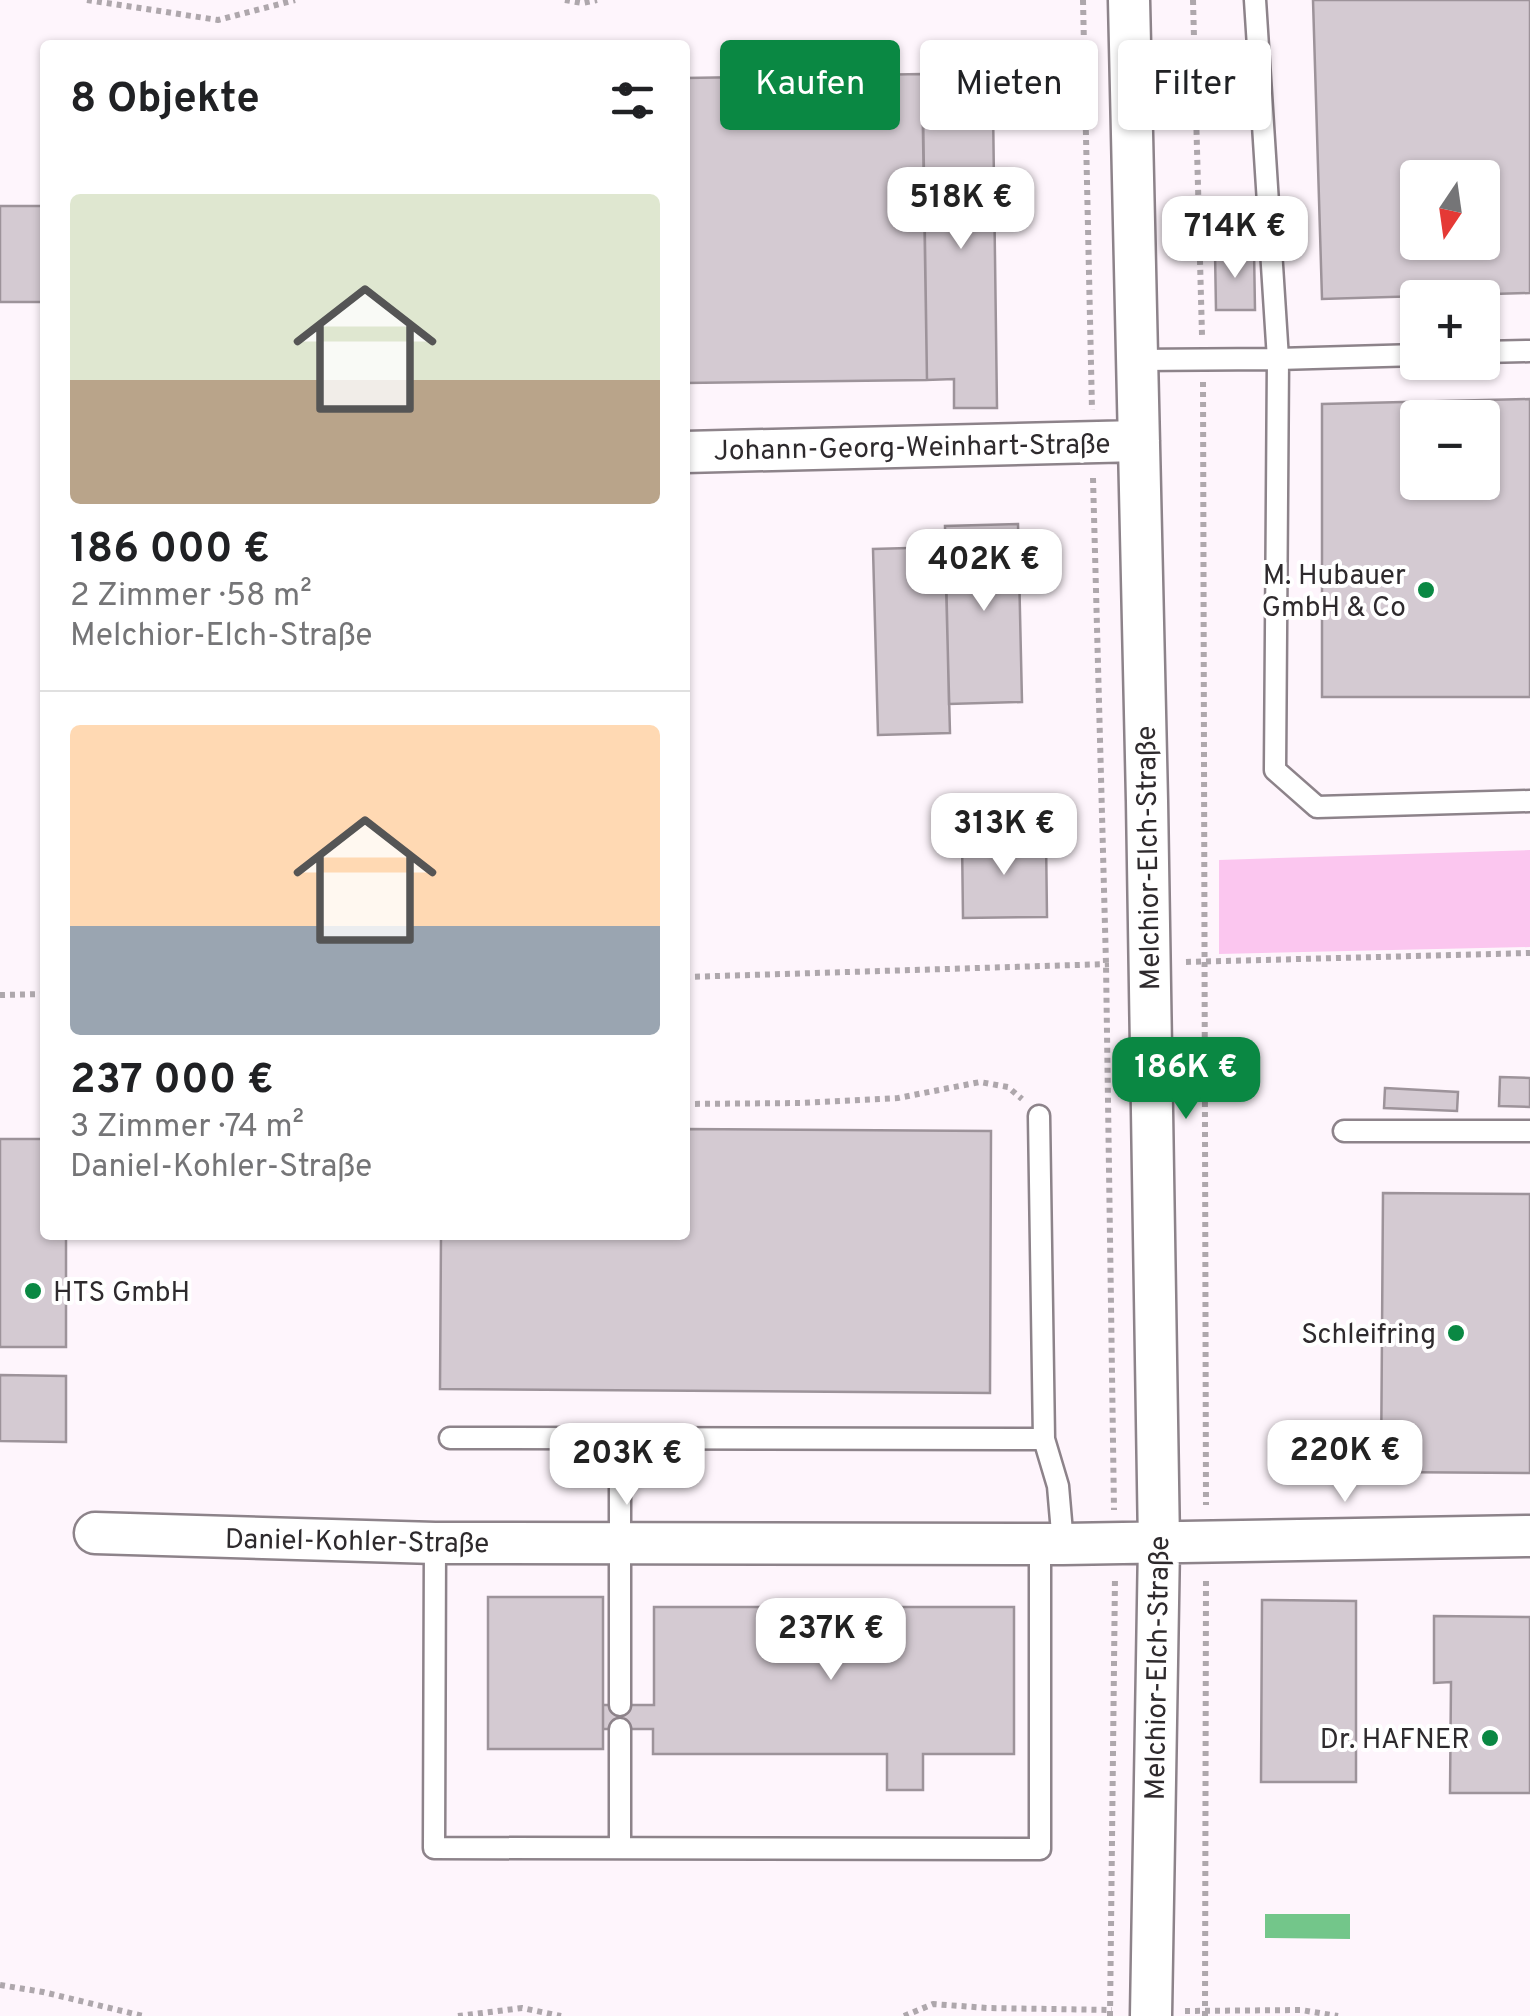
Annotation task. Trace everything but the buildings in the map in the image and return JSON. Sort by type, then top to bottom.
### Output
[{"type":"street","name":"Melchior-Elch-Straße","points":[[1129,0],[1159,1544],[1150,2016]]},
{"type":"street","name":"Johann-Georg-Weinhart-Straße","points":[[690,452],[1139,441]]},
{"type":"street","name":"Daniel-Kohler-Straße","points":[[95,1533],[434,1542],[1052,1544],[1530,1536]]},
{"type":"lane","points":[[1254,0],[1278,359],[1275,770],[1317,807],[1530,801]]},
{"type":"lane","points":[[1500,352],[1530,351]]},
{"type":"lane","points":[[1136,360],[1400,355]]},
{"type":"lane","points":[[434,1542],[434,1848],[1040,1849],[1052,1544],[1058,1486],[1044,1439],[1039,1116]]},
{"type":"lane","points":[[1344,1131],[1530,1131]]},
{"type":"lane","points":[[450,1438],[1044,1439]]},
{"type":"lane","points":[[620,1439],[620,1705]]},
{"type":"lane","points":[[620,1729],[620,1848]]},
{"type":"path","points":[[87,0],[218,20],[295,0]]},
{"type":"path","points":[[564,0],[597,0]]},
{"type":"path","points":[[1192,0],[1203,360],[1205,2016]]},
{"type":"path","points":[[1188,225],[1199,220]]},
{"type":"path","points":[[690,977],[1530,953]]},
{"type":"path","points":[[1106,964],[1115,1544],[1110,2016]]},
{"type":"path","points":[[0,995],[40,994]]},
{"type":"path","points":[[690,1104],[898,1098],[980,1082],[1008,1087],[1039,1116]]},
{"type":"path","points":[[1194,1722],[1206,1720]]},
{"type":"path","points":[[0,1985],[143,2016]]},
{"type":"path","points":[[458,2016],[522,2008],[561,2016]]},
{"type":"shaded area","points":[[1530,850],[1530,947],[1219,954],[1219,860]]},
{"type":"shaded area","points":[[1265,1914],[1350,1914],[1350,1939],[1265,1938]]},
{"type":"place","name":"M. Hubauer GmbH & Co","points":[[1426,590]]},
{"type":"place","name":"HTS GmbH","points":[[33,1291]]},
{"type":"place","name":"Schleifring","points":[[1456,1333]]},
{"type":"place","name":"Dr. HAFNER","points":[[1490,1738]]}]
